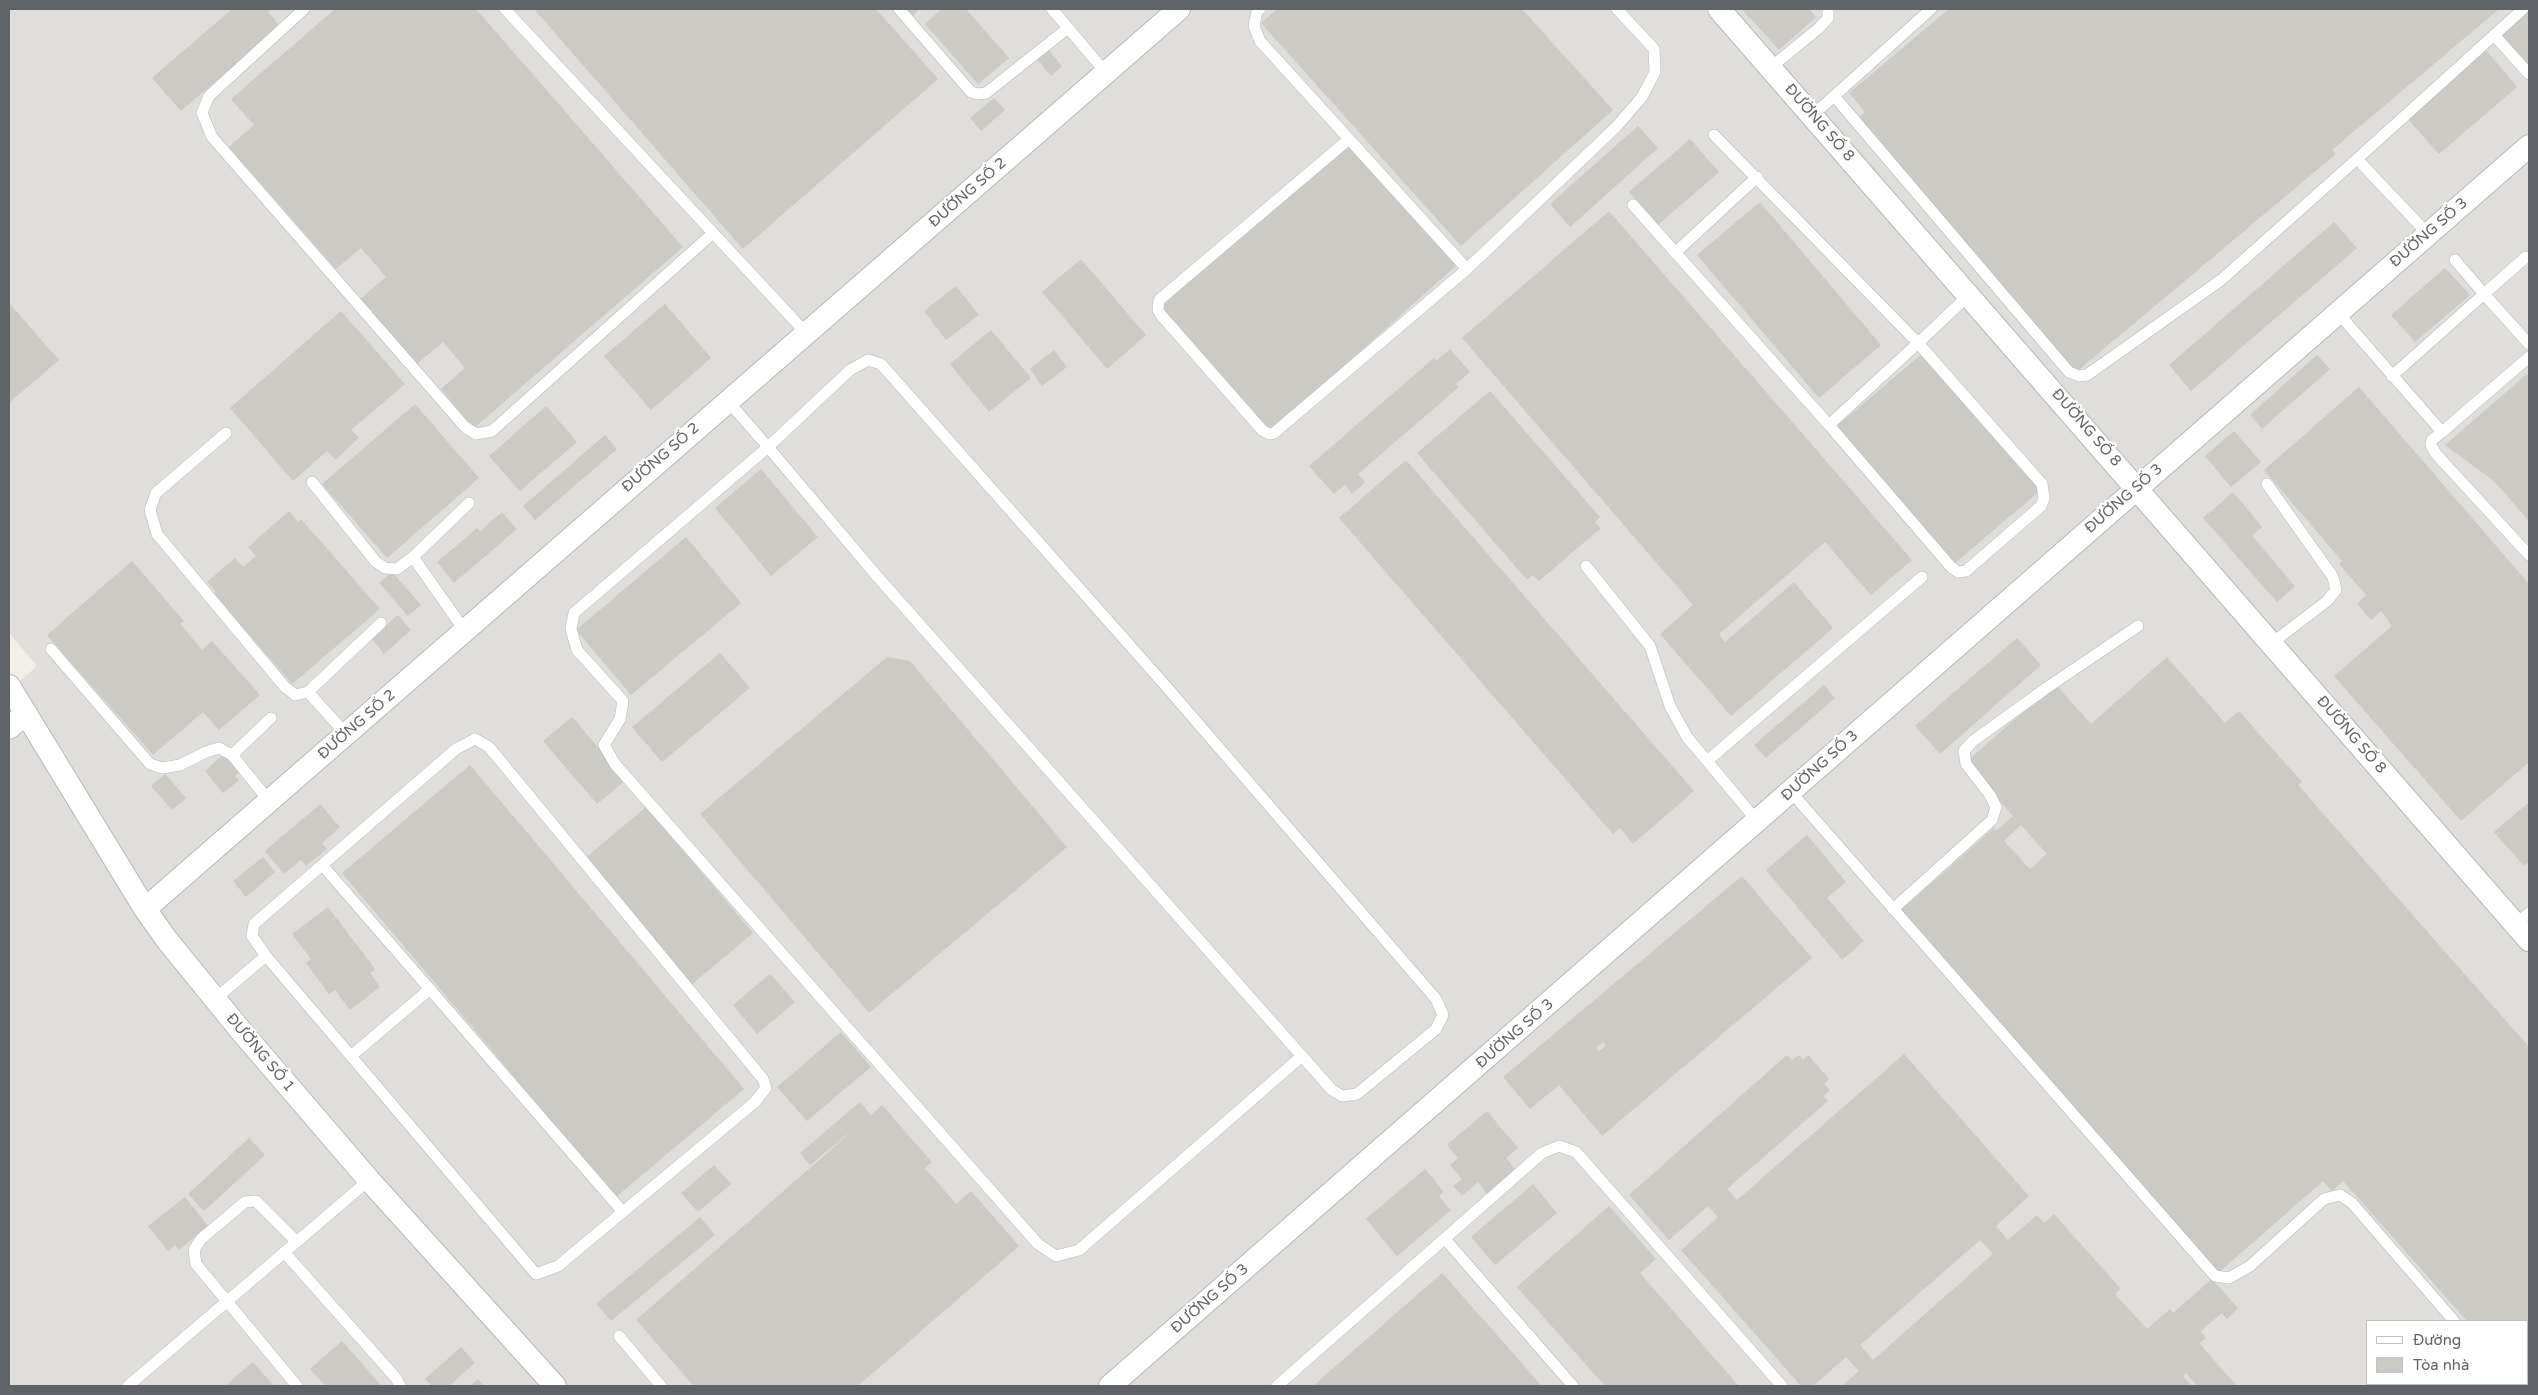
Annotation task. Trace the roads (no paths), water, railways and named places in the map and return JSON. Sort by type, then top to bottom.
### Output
[{"type":"street","name":"ĐƯỜNG SỐ 2","points":[[144,908],[270,802],[727,400],[807,334],[1179,9]]},
{"type":"street","name":"ĐƯỜNG SỐ 8","points":[[1719,9],[2272,643],[2525,926]]},
{"type":"street","name":"ĐƯỜNG SỐ 3","points":[[1110,1386],[1758,822],[2137,487],[2529,146]]},
{"type":"street","name":"ĐƯỜNG SỐ 1","points":[[9,686],[144,908],[215,999],[369,1180],[555,1386]]},
{"type":"street","points":[[9,728],[26,713]]},
{"type":"lane","points":[[304,9],[208,96],[202,113],[212,137],[465,427],[476,434],[492,431],[713,233]]},
{"type":"lane","points":[[504,9],[807,334]]},
{"type":"lane","points":[[899,9],[971,92],[978,94],[986,93],[1068,28]]},
{"type":"lane","points":[[1052,9],[1106,73]]},
{"type":"lane","points":[[1260,9],[1257,11],[1254,26],[1260,41],[1467,269]]},
{"type":"lane","points":[[1349,139],[1159,300],[1158,310],[1161,315],[1262,430],[1269,434],[1274,433],[1467,269],[1616,127],[1642,97],[1655,72],[1654,49],[1617,9]]},
{"type":"lane","points":[[1770,68],[1819,28],[1828,18],[1828,9]]},
{"type":"lane","points":[[1813,115],[1931,9]]},
{"type":"lane","points":[[1834,96],[2069,372],[2079,376],[2087,375],[2221,280],[2522,9]]},
{"type":"lane","points":[[2494,35],[2529,74]]},
{"type":"lane","points":[[1633,205],[1829,425],[1951,567],[1958,572],[1966,571],[2028,519],[2041,506],[2044,498],[2042,484],[1918,343],[1714,135]]},
{"type":"lane","points":[[2357,159],[2428,234]]},
{"type":"lane","points":[[1676,252],[1756,177]]},
{"type":"lane","points":[[2392,376],[2526,257]]},
{"type":"lane","points":[[2454,260],[2529,344]]},
{"type":"lane","points":[[1829,425],[1969,295]]},
{"type":"lane","points":[[2338,313],[2442,432]]},
{"type":"lane","points":[[2529,356],[2432,440],[2431,445],[2436,454],[2529,555]]},
{"type":"lane","points":[[727,400],[768,447],[876,575],[1302,1056],[1332,1090],[1342,1096],[1357,1094],[1436,1029],[1443,1015],[1436,999],[1177,699],[881,364],[868,360],[850,370],[768,447],[574,613],[571,630],[577,650],[623,701],[620,719],[604,746],[615,764],[1038,1244],[1056,1256],[1079,1250],[1302,1056]]},
{"type":"lane","points":[[226,433],[156,492],[150,510],[157,534],[284,686],[295,695],[308,692],[381,623]]},
{"type":"lane","points":[[312,482],[376,562],[385,568],[397,568],[413,557],[469,503]]},
{"type":"lane","points":[[2267,484],[2334,577],[2336,590],[2328,601],[2272,643]]},
{"type":"lane","points":[[413,557],[465,631]]},
{"type":"lane","points":[[1586,566],[1650,646],[1670,706],[1687,737],[1758,822]]},
{"type":"lane","points":[[1707,761],[1922,577]]},
{"type":"lane","points":[[1894,909],[1992,820],[1996,807],[1990,795],[1966,764],[1964,751],[1973,741],[2044,689],[2138,626]]},
{"type":"lane","points":[[51,649],[150,764],[162,768],[180,765],[206,752],[219,748],[232,755],[270,802]]},
{"type":"lane","points":[[308,692],[346,734]]},
{"type":"lane","points":[[232,755],[271,718]]},
{"type":"lane","points":[[474,739],[489,747],[763,1079],[766,1088],[755,1102],[558,1266],[536,1274],[266,956],[252,936],[254,924],[323,866],[456,749],[474,739]]},
{"type":"lane","points":[[1791,792],[2214,1276],[2229,1278],[2250,1266],[2324,1199],[2340,1195],[2352,1203],[2453,1320]]},
{"type":"lane","points":[[323,866],[623,1212]]},
{"type":"lane","points":[[215,999],[266,956]]},
{"type":"lane","points":[[351,1056],[430,989]]},
{"type":"lane","points":[[1277,1386],[1542,1154],[1558,1146],[1576,1152],[1782,1386]]},
{"type":"lane","points":[[128,1386],[369,1180]]},
{"type":"lane","points":[[296,1241],[256,1201],[245,1202],[201,1239],[194,1250],[196,1264],[298,1386]]},
{"type":"lane","points":[[1445,1239],[1573,1386]]},
{"type":"lane","points":[[284,1252],[396,1378],[400,1386]]},
{"type":"lane","points":[[619,1336],[661,1386]]}]
